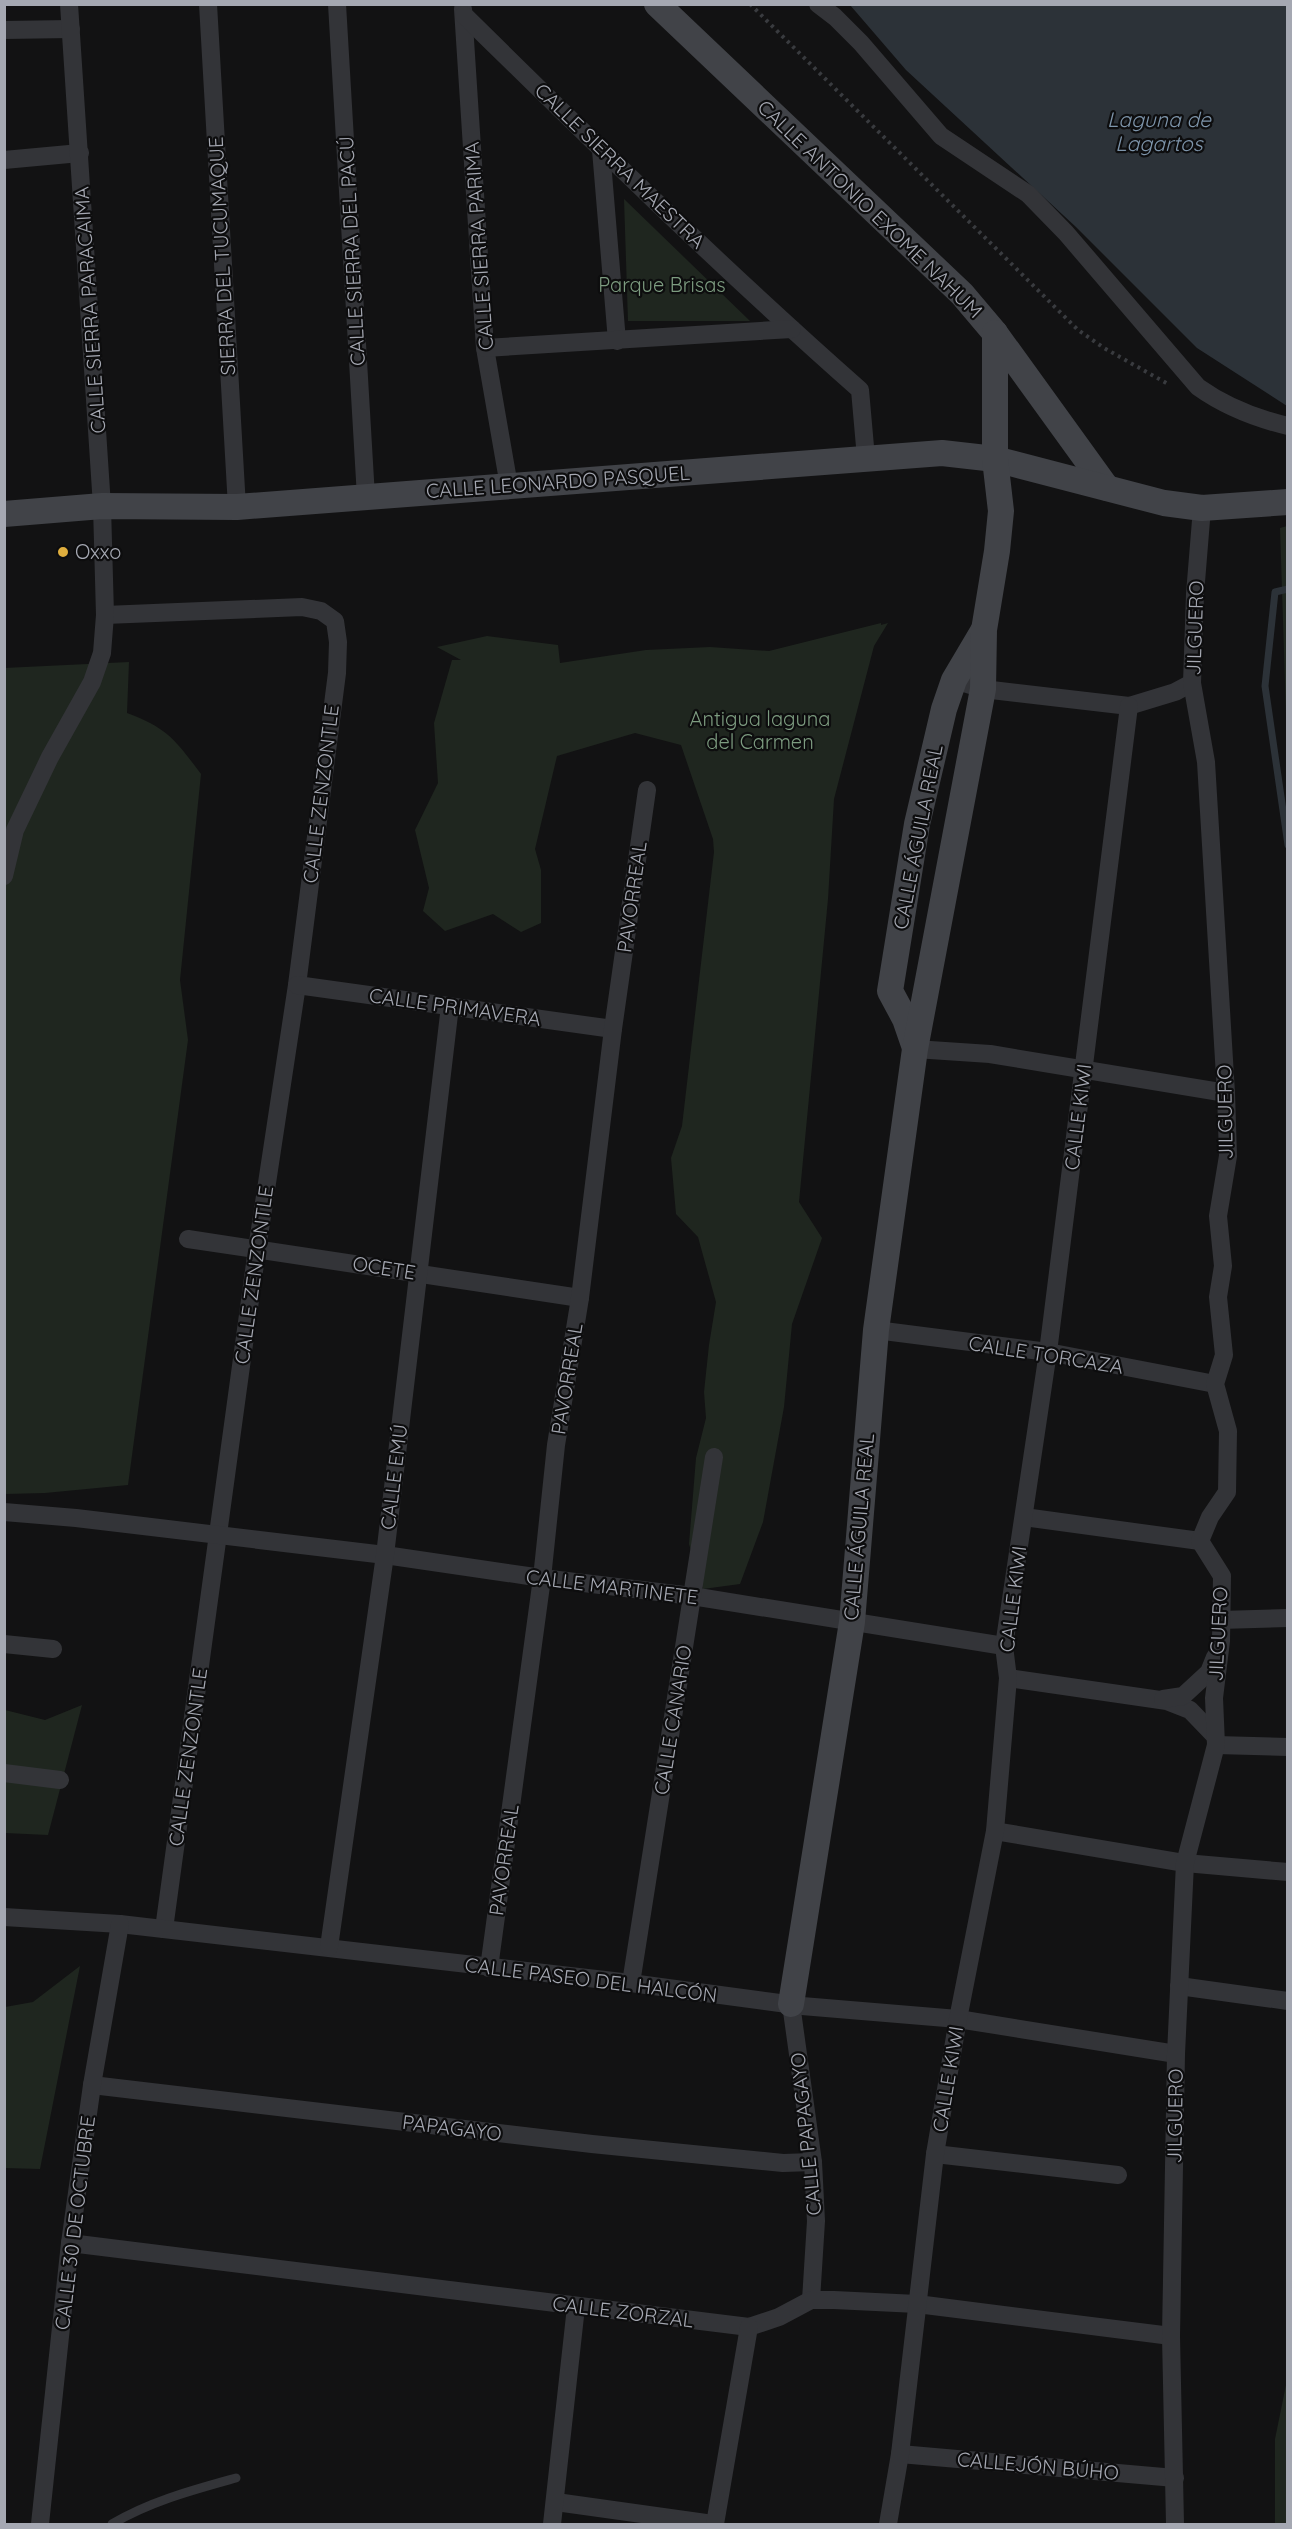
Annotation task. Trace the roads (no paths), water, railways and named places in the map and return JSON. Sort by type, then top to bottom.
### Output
[{"type":"street","name":"CALLE SIERRA PARACAIMA","points":[[4,876],[10,831],[92,682],[102,653],[105,615],[102,506],[69,4]]},
{"type":"street","name":"SIERRA DEL TUCUMAQUE","points":[[208,4],[237,507]]},
{"type":"street","name":"CALLE SIERRA DEL PACÚ","points":[[337,4],[366,497]]},
{"type":"street","name":"CALLE ANTONIO EXOME NAHUM","points":[[657,4],[962,294],[995,333],[1107,488]]},
{"type":"street","points":[[818,4],[861,43],[941,136],[1028,194],[1066,233],[1198,387],[1219,402],[1245,414],[1287,426]]},
{"type":"street","name":"CALLE SIERRA MAESTRA","points":[[463,10],[602,150],[860,390],[866,458]]},
{"type":"street","name":"CALLE SIERRA PARIMA","points":[[463,10],[485,348],[509,486]]},
{"type":"street","points":[[4,30],[71,28]]},
{"type":"street","points":[[602,150],[617,342]]},
{"type":"street","points":[[4,160],[80,153]]},
{"type":"street","points":[[485,348],[617,342],[792,329]]},
{"type":"street","name":"CALLE ÁGUILA REAL","points":[[791,2004],[852,1622],[876,1330],[915,1049],[983,689],[984,630],[1001,511],[995,459],[995,333]]},
{"type":"street","name":"CALLE LEONARDO PASQUEL","points":[[4,514],[102,506],[237,507],[942,453],[995,459],[1164,503],[1202,508],[1287,502]]},
{"type":"street","name":"JILGUERO","points":[[1202,508],[1195,594],[1192,683],[1206,762],[1228,1156],[1218,1216],[1223,1266],[1218,1297],[1224,1354],[1215,1384]]},
{"type":"street","name":"CALLE ZENZONTLE","points":[[105,615],[302,607],[321,611],[335,621],[338,642],[337,673],[297,985],[257,1249],[164,1929]]},
{"type":"street","name":"CALLE ÁGUILA REAL","points":[[915,1049],[905,1019],[890,991],[917,824],[944,709],[954,680],[984,630]]},
{"type":"street","points":[[954,680],[983,689],[1129,706],[1175,692],[1192,683]]},
{"type":"street","name":"CALLE KIWI","points":[[888,2524],[900,2454],[935,2154],[958,2019],[995,1831],[1008,1678],[1004,1646],[1048,1352],[1129,706]]},
{"type":"street","name":"PAVORREAL","points":[[489,1968],[542,1578],[556,1445],[580,1298],[613,1029],[647,790]]},
{"type":"street","name":"CALLE PRIMAVERA","points":[[297,985],[613,1029]]},
{"type":"street","name":"CALLE EMÚ","points":[[329,1947],[384,1555],[450,1006]]},
{"type":"street","points":[[915,1049],[990,1054],[1226,1093]]},
{"type":"street","name":"OCETE","points":[[188,1239],[580,1298]]},
{"type":"street","name":"CALLE TORCAZA","points":[[876,1330],[1048,1352],[1215,1384]]},
{"type":"street","points":[[1024,1517],[1200,1540],[1210,1517],[1227,1492],[1228,1431],[1215,1384]]},
{"type":"street","name":"CALLE CANARIO","points":[[631,1983],[714,1457]]},
{"type":"street","name":"CALLE MARTINETE","points":[[4,1512],[384,1555],[542,1578],[692,1596],[1004,1646]]},
{"type":"street","name":"JILGUERO","points":[[1175,2524],[1171,2336],[1176,2054],[1185,1863],[1215,1740],[1214,1698],[1221,1641],[1222,1576],[1200,1540]]},
{"type":"street","points":[[1220,1620],[1287,1618]]},
{"type":"street","points":[[1157,1700],[1183,1696],[1192,1688],[1209,1672],[1221,1641]]},
{"type":"street","points":[[4,1644],[53,1649]]},
{"type":"street","points":[[1008,1678],[1157,1700],[1190,1710],[1215,1740],[1287,1747]]},
{"type":"street","points":[[4,1773],[60,1780]]},
{"type":"street","points":[[995,1831],[1185,1863],[1287,1872]]},
{"type":"street","name":"CALLE PASEO DEL HALCÓN","points":[[4,1917],[120,1924],[631,1983],[791,2004],[958,2019],[1176,2054]]},
{"type":"street","name":"CALLE 30 DE OCTUBRE","points":[[40,2524],[70,2244],[92,2085],[120,1924]]},
{"type":"street","points":[[1179,1986],[1287,2001]]},
{"type":"street","name":"CALLE PAPAGAYO","points":[[791,2004],[813,2163],[816,2221],[811,2300]]},
{"type":"street","name":"PAPAGAYO","points":[[92,2085],[592,2144],[783,2163],[813,2163]]},
{"type":"street","points":[[935,2154],[1118,2175]]},
{"type":"street","name":"CALLE ZORZAL","points":[[70,2244],[749,2327],[779,2317],[811,2300],[868,2301],[917,2304],[1171,2336]]},
{"type":"street","points":[[552,2524],[576,2307]]},
{"type":"street","points":[[556,2502],[714,2524],[749,2327]]},
{"type":"street","name":"CALLEJÓN BÚHO","points":[[900,2454],[1175,2478]]},
{"type":"lane","points":[[112,2524],[134,2511],[173,2496],[236,2478]]},
{"type":"water","name":"Laguna de Lagartos","points":[[850,5],[1287,5],[1287,406],[1197,348],[1076,227],[906,70]]},
{"type":"waterway","points":[[1288,589],[1275,592],[1265,686],[1288,845]]},
{"type":"place","name":"Oxxo","points":[[63,552]]},
{"type":"park label","name":"Parque Brisas","points":[[662,285]]},
{"type":"park label","name":"Antigua laguna del Carmen","points":[[760,730]]}]
